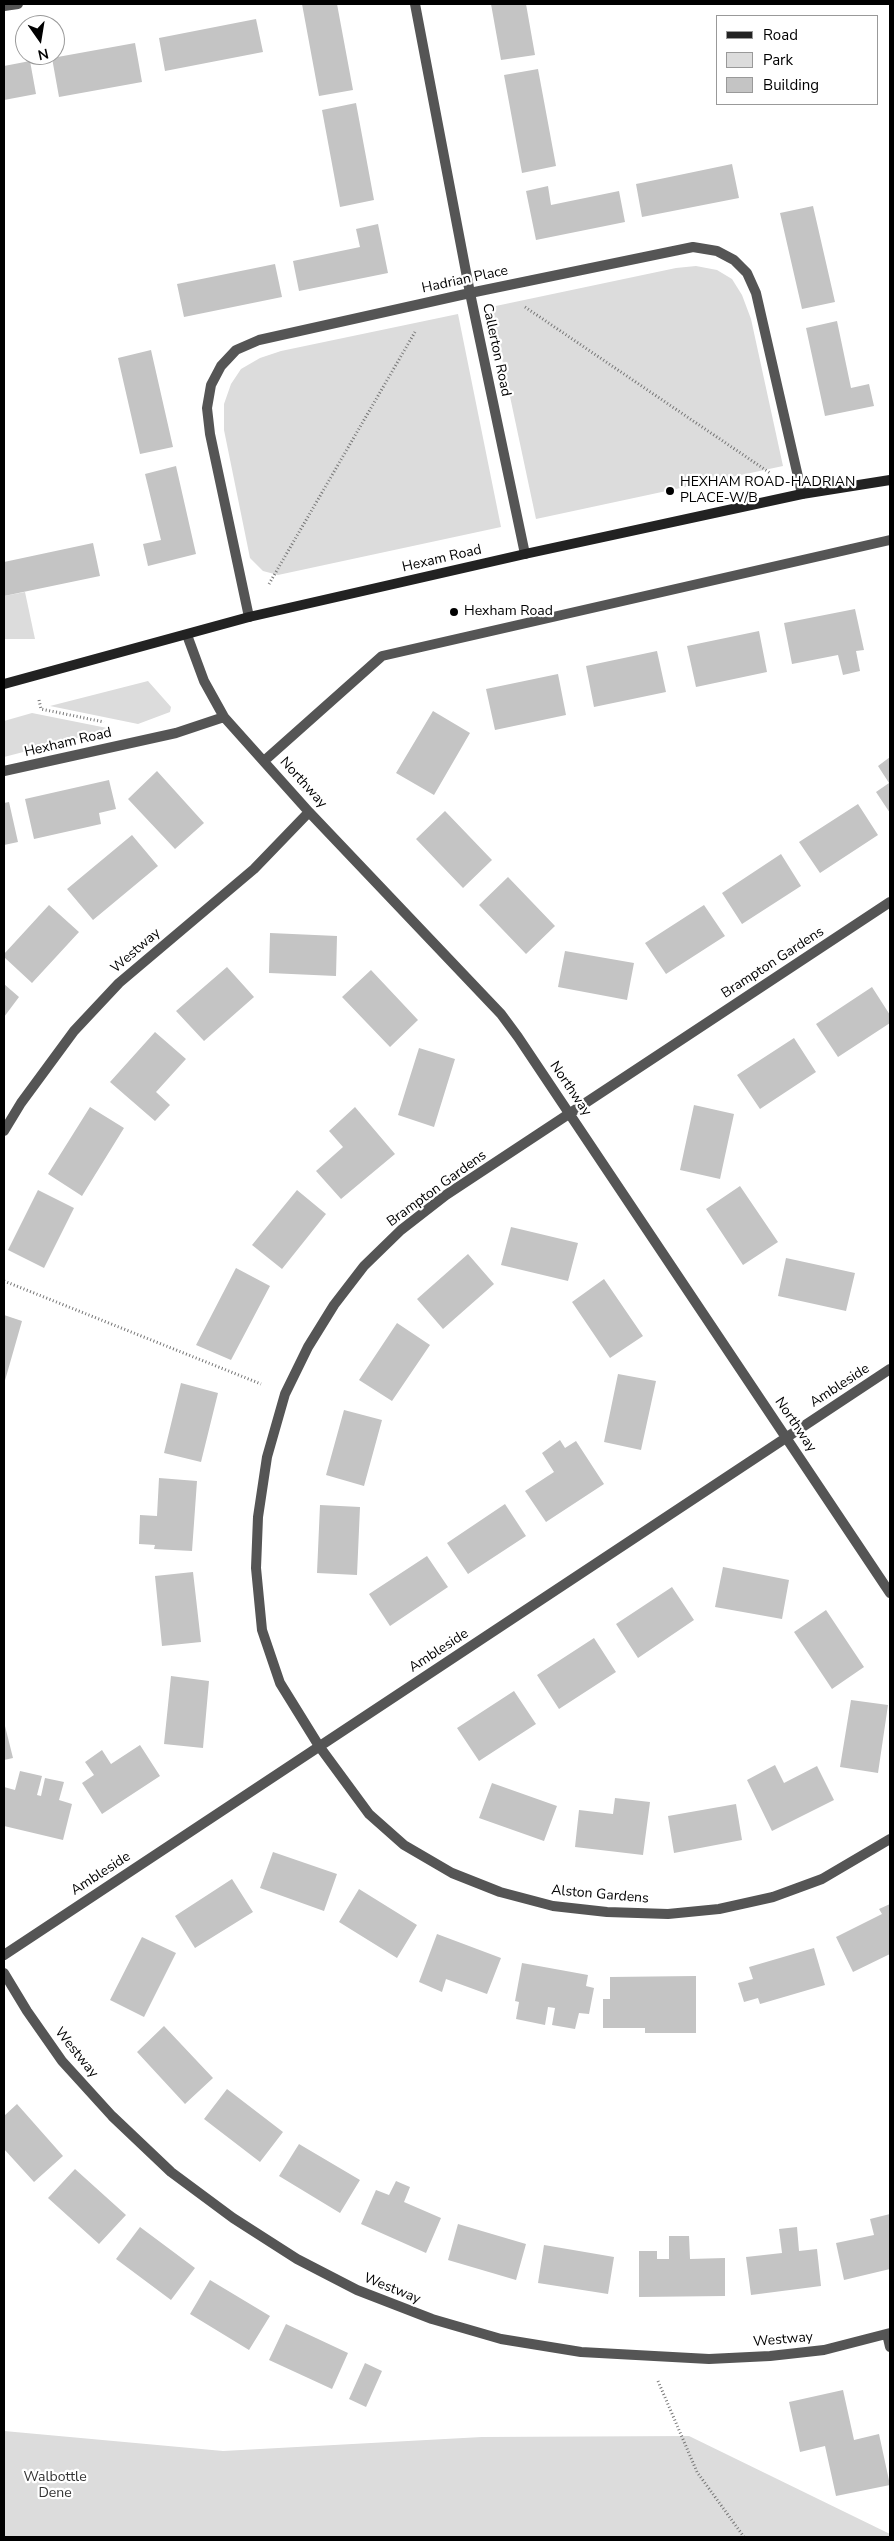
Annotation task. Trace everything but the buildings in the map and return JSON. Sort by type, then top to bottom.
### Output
[{"type":"main road","name":"Hexam Road","points":[[4,684],[249,617],[525,554],[802,494],[890,480]]},
{"type":"street","points":[[4,6],[18,4]]},
{"type":"street","name":"Callerton Road","points":[[415,4],[470,293],[525,554]]},
{"type":"street","name":"Hadrian Place","points":[[249,617],[207,408],[211,384],[221,366],[236,350],[259,340],[470,293],[693,248],[717,250],[734,260],[746,273],[756,293],[802,494]]},
{"type":"street","points":[[264,760],[382,656],[890,540]]},
{"type":"street","name":"Northway","points":[[187,635],[204,681],[224,717],[309,812],[500,1014],[570,1114],[890,1592]]},
{"type":"street","name":"Hexham Road","points":[[4,771],[176,733],[224,717]]},
{"type":"street","name":"Westway","points":[[4,1131],[21,1103],[74,1031],[119,983],[254,869],[309,812]]},
{"type":"street","name":"Brampton Gardens","points":[[319,1746],[280,1683],[262,1630],[256,1568],[258,1518],[266,1457],[285,1394],[308,1347],[334,1304],[364,1266],[401,1230],[446,1195],[890,902]]},
{"type":"street","name":"Ambleside","points":[[4,1954],[890,1370]]},
{"type":"street","name":"Alston Gardens","points":[[319,1746],[369,1814],[404,1845],[452,1873],[500,1892],[553,1906],[607,1912],[668,1914],[719,1909],[773,1897],[822,1879],[890,1839]]},
{"type":"street","name":"Westway","points":[[4,1973],[27,2011],[62,2061],[112,2116],[171,2172],[233,2218],[297,2259],[357,2290],[432,2319],[492,2336],[581,2352],[709,2359],[770,2356],[824,2350],[889,2334]]},
{"type":"street","points":[[889,2334],[890,2346]]},
{"type":"path","points":[[524,307],[802,494]]},
{"type":"path","points":[[249,617],[417,330]]},
{"type":"path","points":[[32,676],[41,709],[124,726],[128,743]]},
{"type":"path","points":[[4,1281],[285,1394]]},
{"type":"path","points":[[648,2357],[697,2472],[744,2537]]},
{"type":"green space","points":[[696,266],[717,270],[732,279],[742,295],[751,319],[783,466],[536,519],[491,307],[676,268]]},
{"type":"green space","points":[[458,314],[501,527],[278,575],[263,571],[250,558],[224,430],[224,404],[231,384],[241,369],[260,358],[281,351]]},
{"type":"green space","points":[[25,592],[35,639],[4,639],[4,596]]},
{"type":"green space","points":[[148,681],[171,707],[170,712],[138,724],[50,706]]},
{"type":"green space","points":[[32,713],[112,729],[4,757],[4,721]]},
{"type":"green space","name":"Walbottle Dene","points":[[4,2431],[223,2451],[482,2437],[689,2436],[890,2534],[890,2537],[4,2537]]},
{"type":"place","name":"HEXHAM ROAD-HADRIAN PLACE-W/B","points":[[670,491]]},
{"type":"place","name":"Hexham Road","points":[[454,612]]}]
